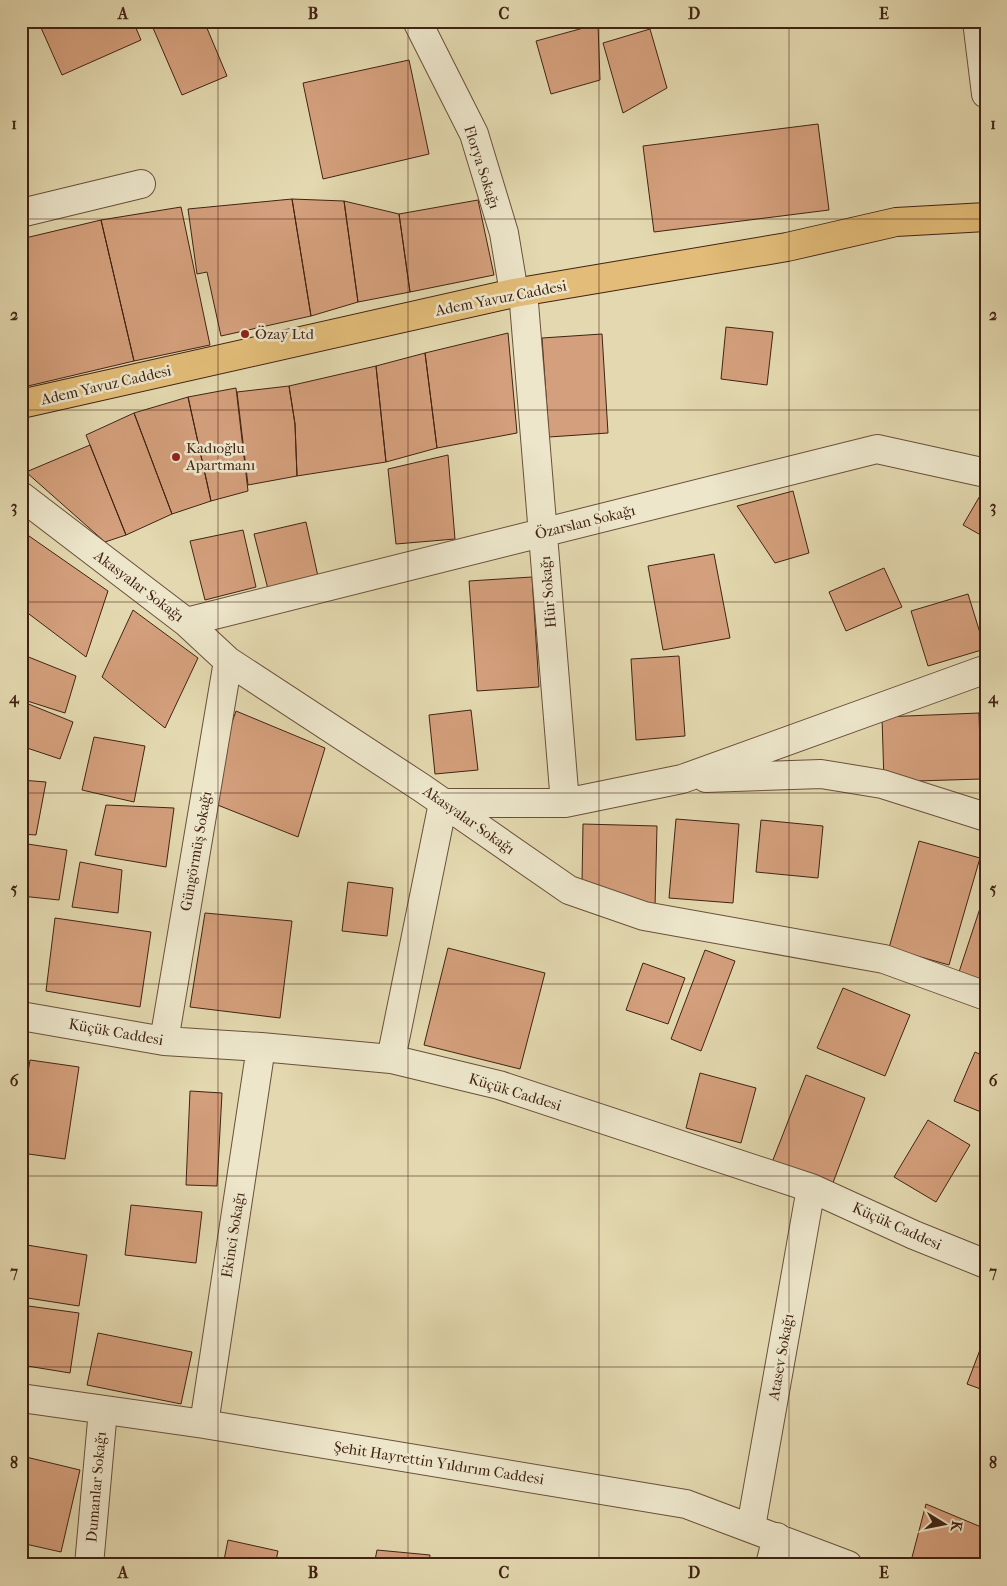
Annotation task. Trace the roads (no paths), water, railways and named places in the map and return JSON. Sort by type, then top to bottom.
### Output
[{"type":"main road","name":"Adem Yavuz Caddesi","points":[[21,404],[519,292],[787,247],[896,222],[986,217]]},
{"type":"street","name":"Florya Sokağı","points":[[417,21],[474,134],[504,233],[519,292]]},
{"type":"street","points":[[976,21],[986,94]]},
{"type":"street","points":[[21,214],[140,184]]},
{"type":"street","name":"Hür Sokağı","points":[[519,292],[543,532],[565,803]]},
{"type":"street","name":"Özarslan Sokağı","points":[[186,622],[877,449],[986,473]]},
{"type":"street","name":"Akasyalar Sokağı","points":[[21,496],[186,622],[228,661],[443,803],[569,890],[634,913],[884,960],[986,996]]},
{"type":"street","name":"Güngörmüş Sokağı","points":[[164,1041],[228,661]]},
{"type":"street","points":[[391,1059],[443,803],[565,803],[682,779],[981,670]]},
{"type":"street","points":[[682,779],[821,774],[882,784],[986,817]]},
{"type":"street","name":"Küçük Caddesi","points":[[21,1016],[164,1041],[262,1046],[391,1059],[499,1085],[811,1188],[914,1235],[986,1264]]},
{"type":"street","name":"Ekinci Sokağı","points":[[204,1424],[262,1046]]},
{"type":"street","name":"Atasev Sokağı","points":[[751,1527],[811,1188]]},
{"type":"street","name":"Şehit Hayrettin Yıldırım Caddesi","points":[[21,1398],[204,1424],[686,1504],[848,1565]]},
{"type":"street","name":"Dumanlar Sokağı","points":[[89,1565],[103,1410]]},
{"type":"street","points":[[770,1565],[777,1537]]},
{"type":"place","name":"Özay Ltd","points":[[245,334]]},
{"type":"place","name":"Kadıoğlu Apartmanı","points":[[176,457]]}]
